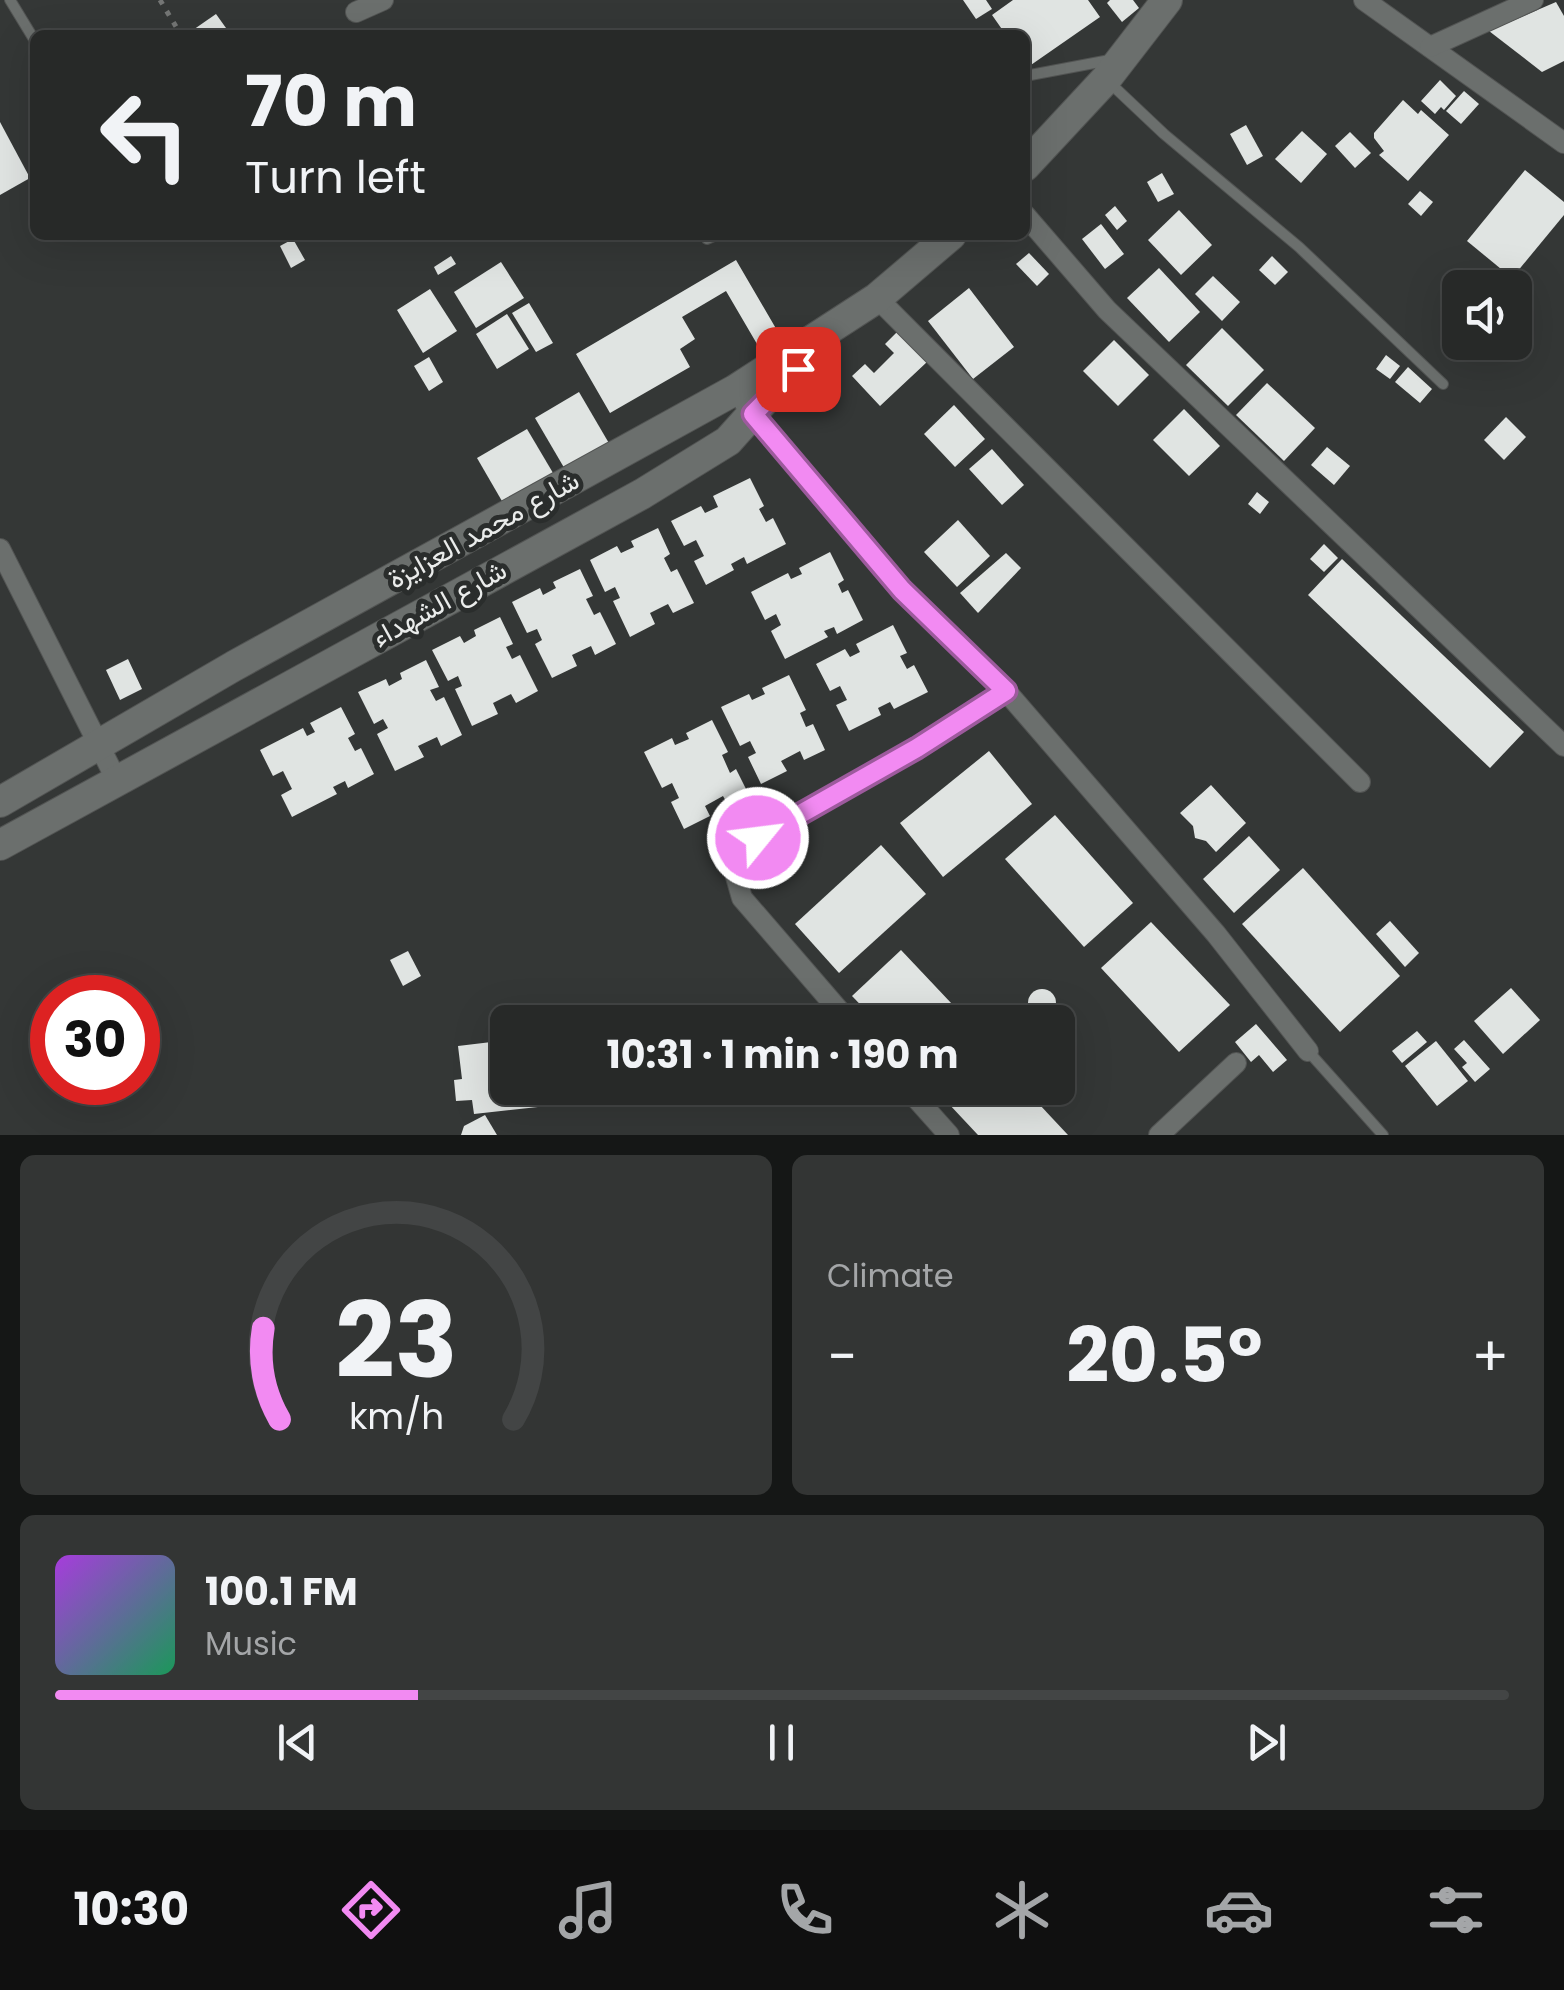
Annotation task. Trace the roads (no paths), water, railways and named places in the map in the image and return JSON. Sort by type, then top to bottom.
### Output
[{"type":"main road","points":[[1030,160],[1113,69],[1167,0]]},
{"type":"main road","points":[[877,298],[945,240]]},
{"type":"main road","name":"شارع الشهداء","points":[[0,845],[642,494],[728,441],[744,402],[771,393],[825,346],[846,319],[877,298]]},
{"type":"main road","name":"شارع محمد العزايزة","points":[[0,802],[234,666],[744,402]]},
{"type":"street","points":[[356,12],[383,0]]},
{"type":"street","points":[[1364,0],[1563,141]]},
{"type":"street","points":[[1430,47],[1533,0]]},
{"type":"street","points":[[1030,221],[1107,310],[1564,746]]},
{"type":"street","points":[[877,298],[1360,782]]},
{"type":"street","points":[[744,402],[902,590],[1006,691],[1216,934],[1308,1052]]},
{"type":"street","points":[[0,549],[116,780]]},
{"type":"street","points":[[835,1005],[742,898],[732,863],[758,838],[917,748],[1006,691]]},
{"type":"street","points":[[1159,1135],[1236,1064]]},
{"type":"street","points":[[923,1105],[950,1135]]},
{"type":"lane","points":[[10,0],[30,33]]},
{"type":"lane","points":[[1030,76],[1113,69],[1164,134],[1299,247],[1443,384]]},
{"type":"lane","points":[[1308,1052],[1383,1135]]}]
